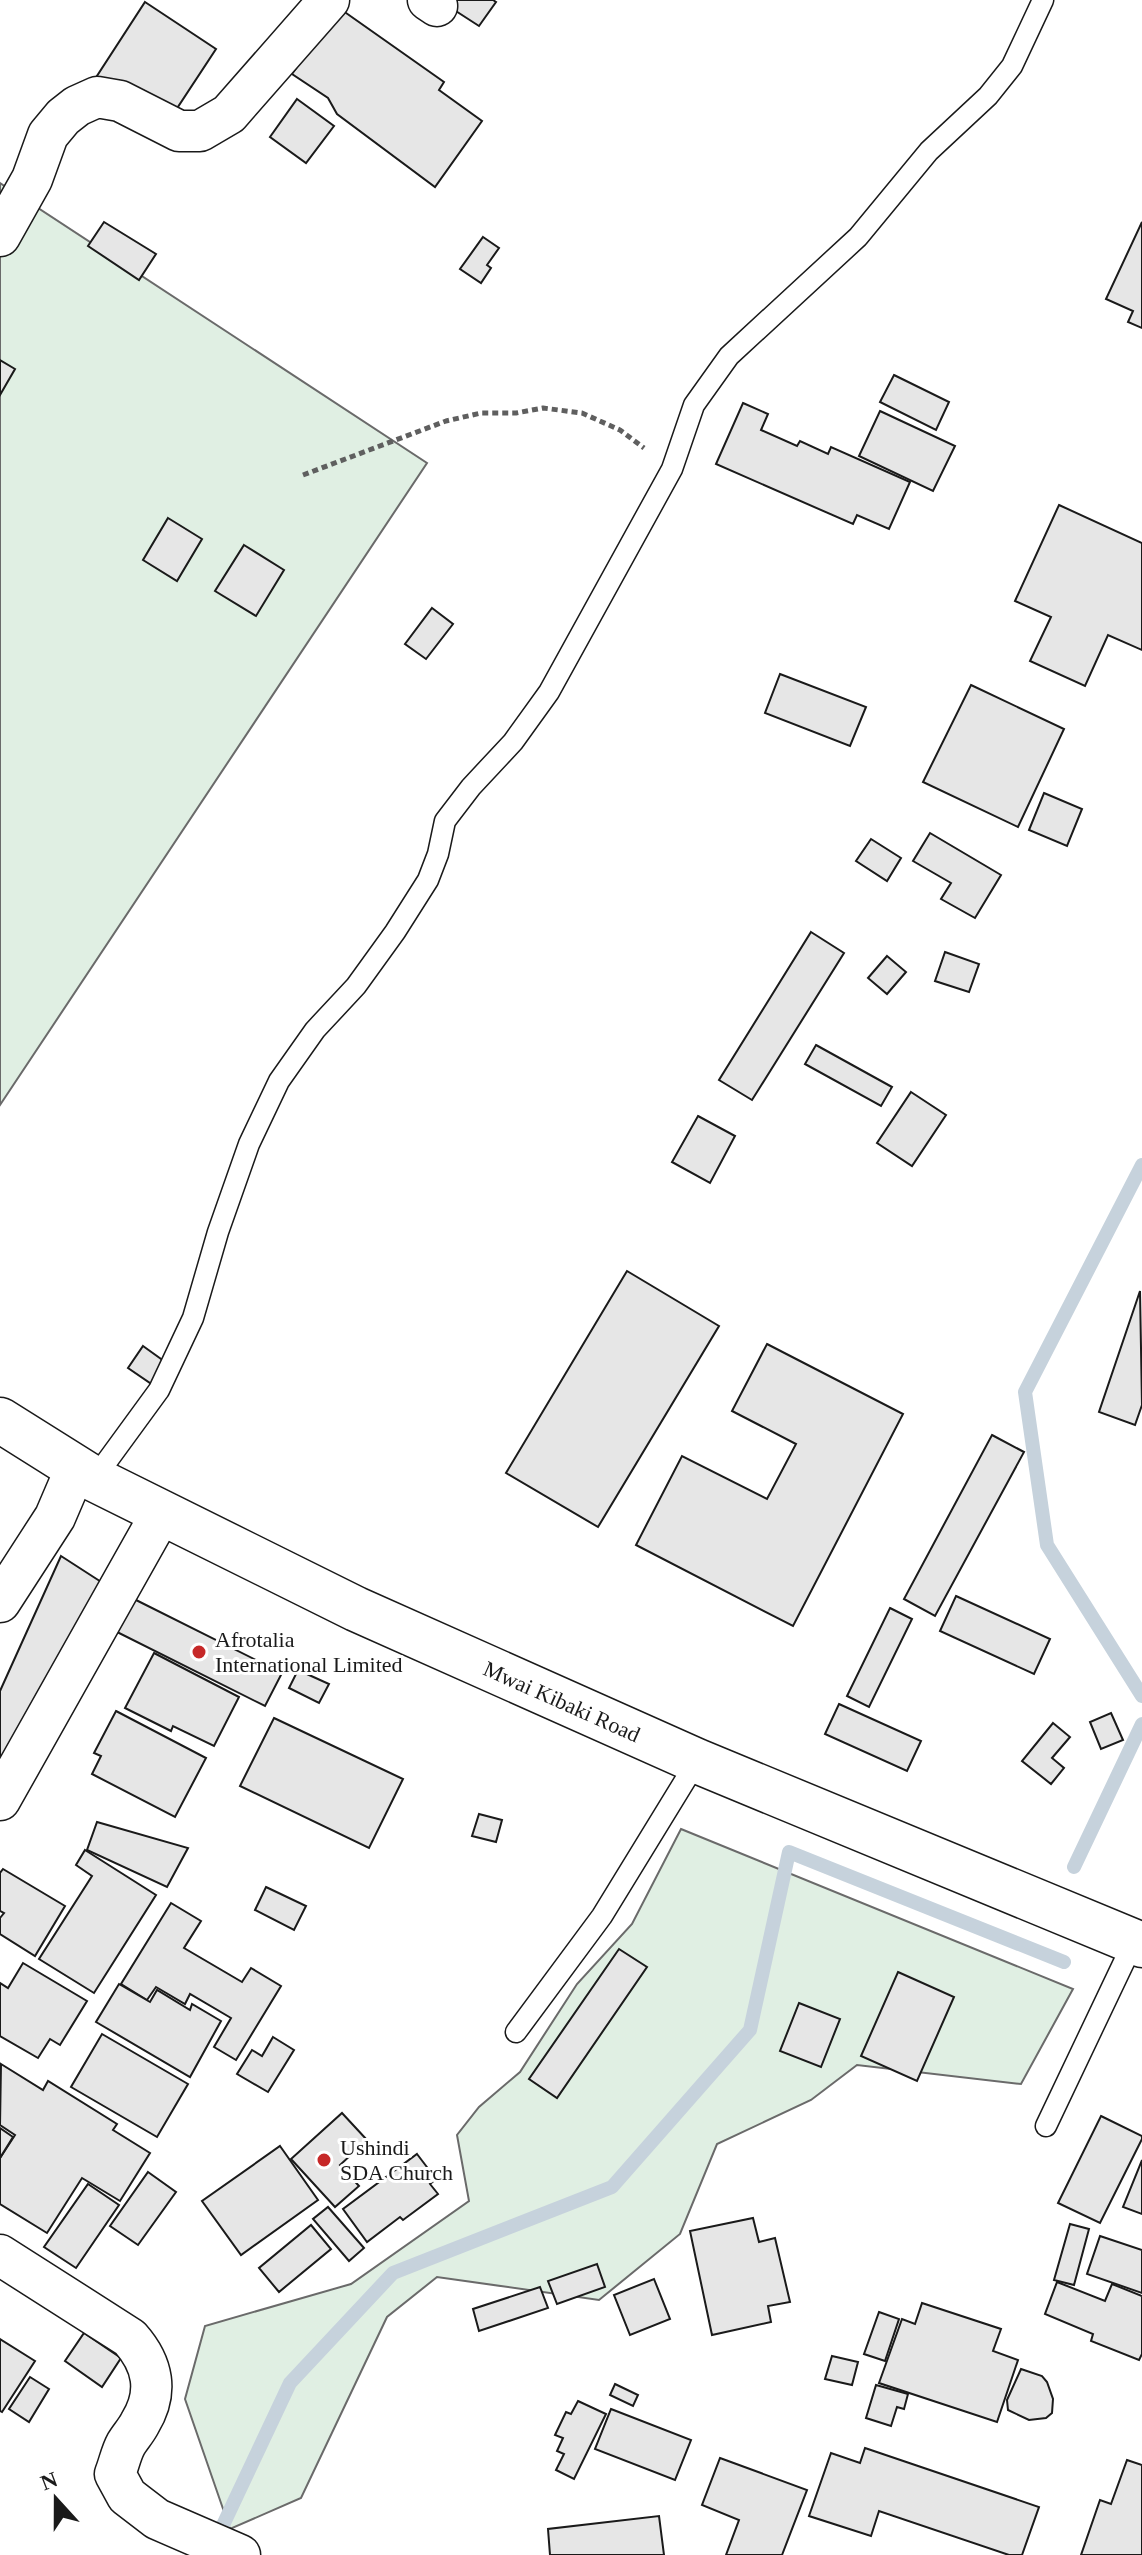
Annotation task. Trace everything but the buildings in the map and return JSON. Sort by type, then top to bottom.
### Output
[{"type":"main road","name":"Mwai Kibaki Road","points":[[0,1420],[85,1474],[356,1609],[697,1761],[1138,1943]]},
{"type":"street","points":[[0,236],[32,179],[48,135],[77,106],[97,97],[120,101],[179,131],[200,131],[229,114],[329,0]]},
{"type":"street","points":[[0,1602],[85,1474]]},
{"type":"street","points":[[0,1800],[162,1512]]},
{"type":"street","points":[[0,2255],[130,2338],[142,2352],[151,2370],[149,2408],[125,2445],[115,2474],[127,2496],[157,2519],[238,2554]]},
{"type":"lane","points":[[85,1474],[159,1390],[193,1318],[218,1232],[249,1144],[279,1081],[315,1030],[356,986],[395,932],[428,880],[438,854],[445,821],[471,787],[513,742],[549,692],[675,461],[694,405],[729,356],[858,237],[929,151],[988,96],[1012,66],[1043,0]]},
{"type":"lane","points":[[516,2032],[602,1916],[697,1761]]},
{"type":"lane","points":[[1046,2126],[1138,1943]]},
{"type":"path","points":[[303,475],[446,421],[481,413],[516,413],[543,408],[596,417],[642,447],[675,461]]},
{"type":"green space","points":[[0,183],[427,463],[0,1105]]},
{"type":"green space","points":[[681,1829],[1073,1989],[1021,2084],[857,2065],[811,2100],[717,2144],[680,2234],[599,2300],[437,2277],[387,2317],[301,2498],[230,2529],[185,2399],[205,2326],[351,2284],[469,2201],[457,2135],[479,2107],[520,2072],[577,1984],[632,1924]]},
{"type":"waterway","points":[[1142,1165],[1025,1392],[1047,1545],[1142,1696]]},
{"type":"waterway","points":[[1074,1867],[1142,1724]]},
{"type":"waterway","points":[[216,2540],[290,2383],[393,2273],[612,2187],[750,2030],[789,1852],[1064,1962]]},
{"type":"place","name":"Afrotalia International Limited","points":[[199,1652]]},
{"type":"place","name":"Ushindi SDA Church","points":[[324,2160]]}]
